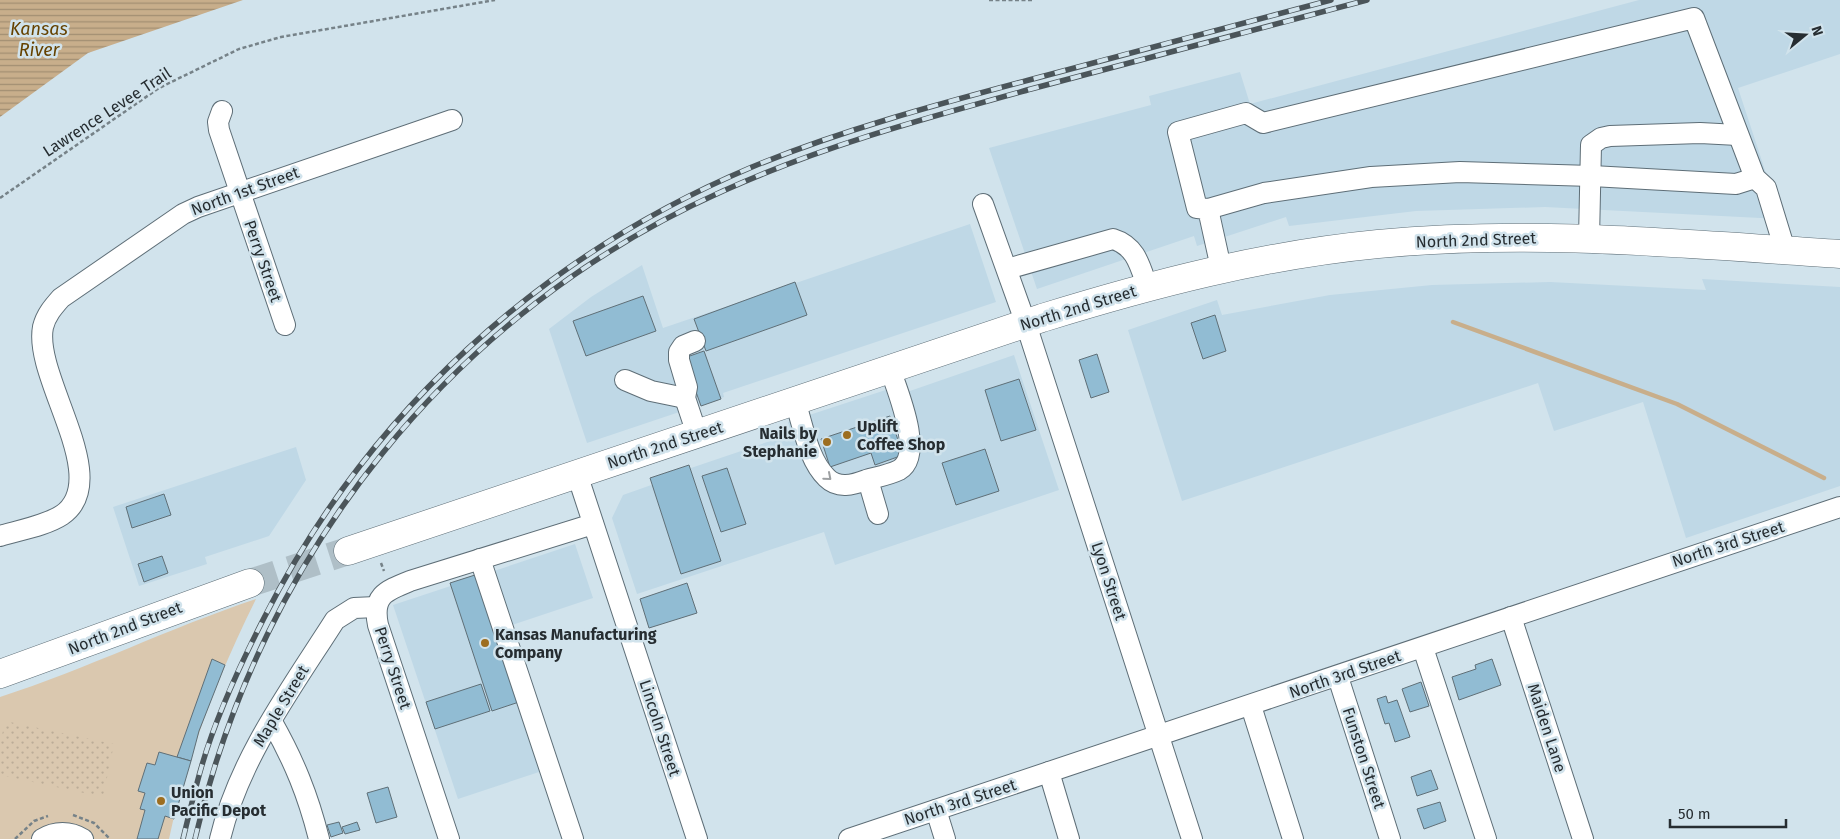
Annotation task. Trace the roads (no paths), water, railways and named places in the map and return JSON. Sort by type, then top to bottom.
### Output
[{"type":"highway","name":"North 2nd Street","points":[[348,550],[1026,324],[1147,286],[1221,268],[1333,249],[1387,243],[1470,238],[1589,239],[1840,254]]},
{"type":"highway","name":"North 2nd Street","points":[[0,674],[250,583]]},
{"type":"street","points":[[1755,178],[1736,184],[1592,176],[1460,172],[1370,177],[1264,193],[1208,209],[1197,208],[1178,132],[1246,113],[1263,123],[1694,18],[1755,178],[1766,188],[1785,250]]},
{"type":"street","name":"Perry Street","points":[[222,111],[219,130],[285,325]]},
{"type":"street","name":"North 1st Street","points":[[0,536],[54,519],[68,510],[80,489],[80,472],[44,353],[43,327],[50,310],[61,298],[183,214],[240,191],[452,120]]},
{"type":"street","points":[[1589,239],[1592,176],[1591,145],[1601,138],[1610,136],[1700,133],[1738,134]]},
{"type":"street","name":"Lyon Street","points":[[983,204],[1000,256],[1007,269],[1026,324],[1192,839]]},
{"type":"street","points":[[1208,209],[1221,268]]},
{"type":"street","points":[[1007,269],[1113,239],[1125,242],[1137,259],[1147,286]]},
{"type":"street","points":[[695,341],[683,346],[679,352],[679,360],[687,387],[685,398],[697,434]]},
{"type":"street","points":[[795,401],[814,459],[828,479],[845,486],[868,480],[900,469],[909,455],[907,422],[890,369]]},
{"type":"street","points":[[625,380],[651,391],[685,398]]},
{"type":"street","name":"Lincoln Street","points":[[577,474],[697,839]]},
{"type":"street","points":[[868,480],[878,514]]},
{"type":"street","name":"North 3rd Street","points":[[849,839],[1338,677],[1840,507]]},
{"type":"street","name":"Perry Street","points":[[449,839],[378,625],[376,607],[379,599],[385,593],[401,585],[593,524]]},
{"type":"street","points":[[480,559],[573,839]]},
{"type":"street","name":"Maple Street","points":[[220,839],[238,784],[250,758],[334,620],[354,608],[376,607]]},
{"type":"street","name":"Maiden Lane","points":[[1511,617],[1583,839]]},
{"type":"street","points":[[1423,648],[1486,839]]},
{"type":"street","name":"Funston Street","points":[[1338,677],[1390,839]]},
{"type":"street","points":[[1251,706],[1293,839]]},
{"type":"street","points":[[272,722],[310,800],[319,839]]},
{"type":"street","points":[[1048,772],[1069,839]]},
{"type":"street","points":[[936,810],[945,839]]},
{"type":"street","points":[[42,839],[59,833],[70,833],[83,839]]},
{"type":"water","name":"Kansas River","points":[[0,0],[243,0],[88,53],[0,117]]},
{"type":"waterway","points":[[1453,322],[1677,404],[1824,478]]},
{"type":"tunnel","points":[[250,583],[348,551]]},
{"type":"railway","points":[[183,839],[202,765],[222,708],[264,618],[306,543],[354,473],[408,408],[468,349],[532,294],[601,246],[675,203],[752,167],[820,141],[924,109],[1331,0]]},
{"type":"railway","points":[[195,839],[226,734],[268,634],[320,540],[383,453],[455,373],[536,303],[626,242],[723,191],[798,160],[952,111],[1367,0]]},
{"type":"place","name":"Uplift Coffee Shop","points":[[847,435]]},
{"type":"place","name":"Nails by Stephanie","points":[[827,442]]},
{"type":"place","name":"Kansas Manufacturing Company","points":[[485,643]]},
{"type":"place","name":"Union Pacific Depot","points":[[161,801]]}]
